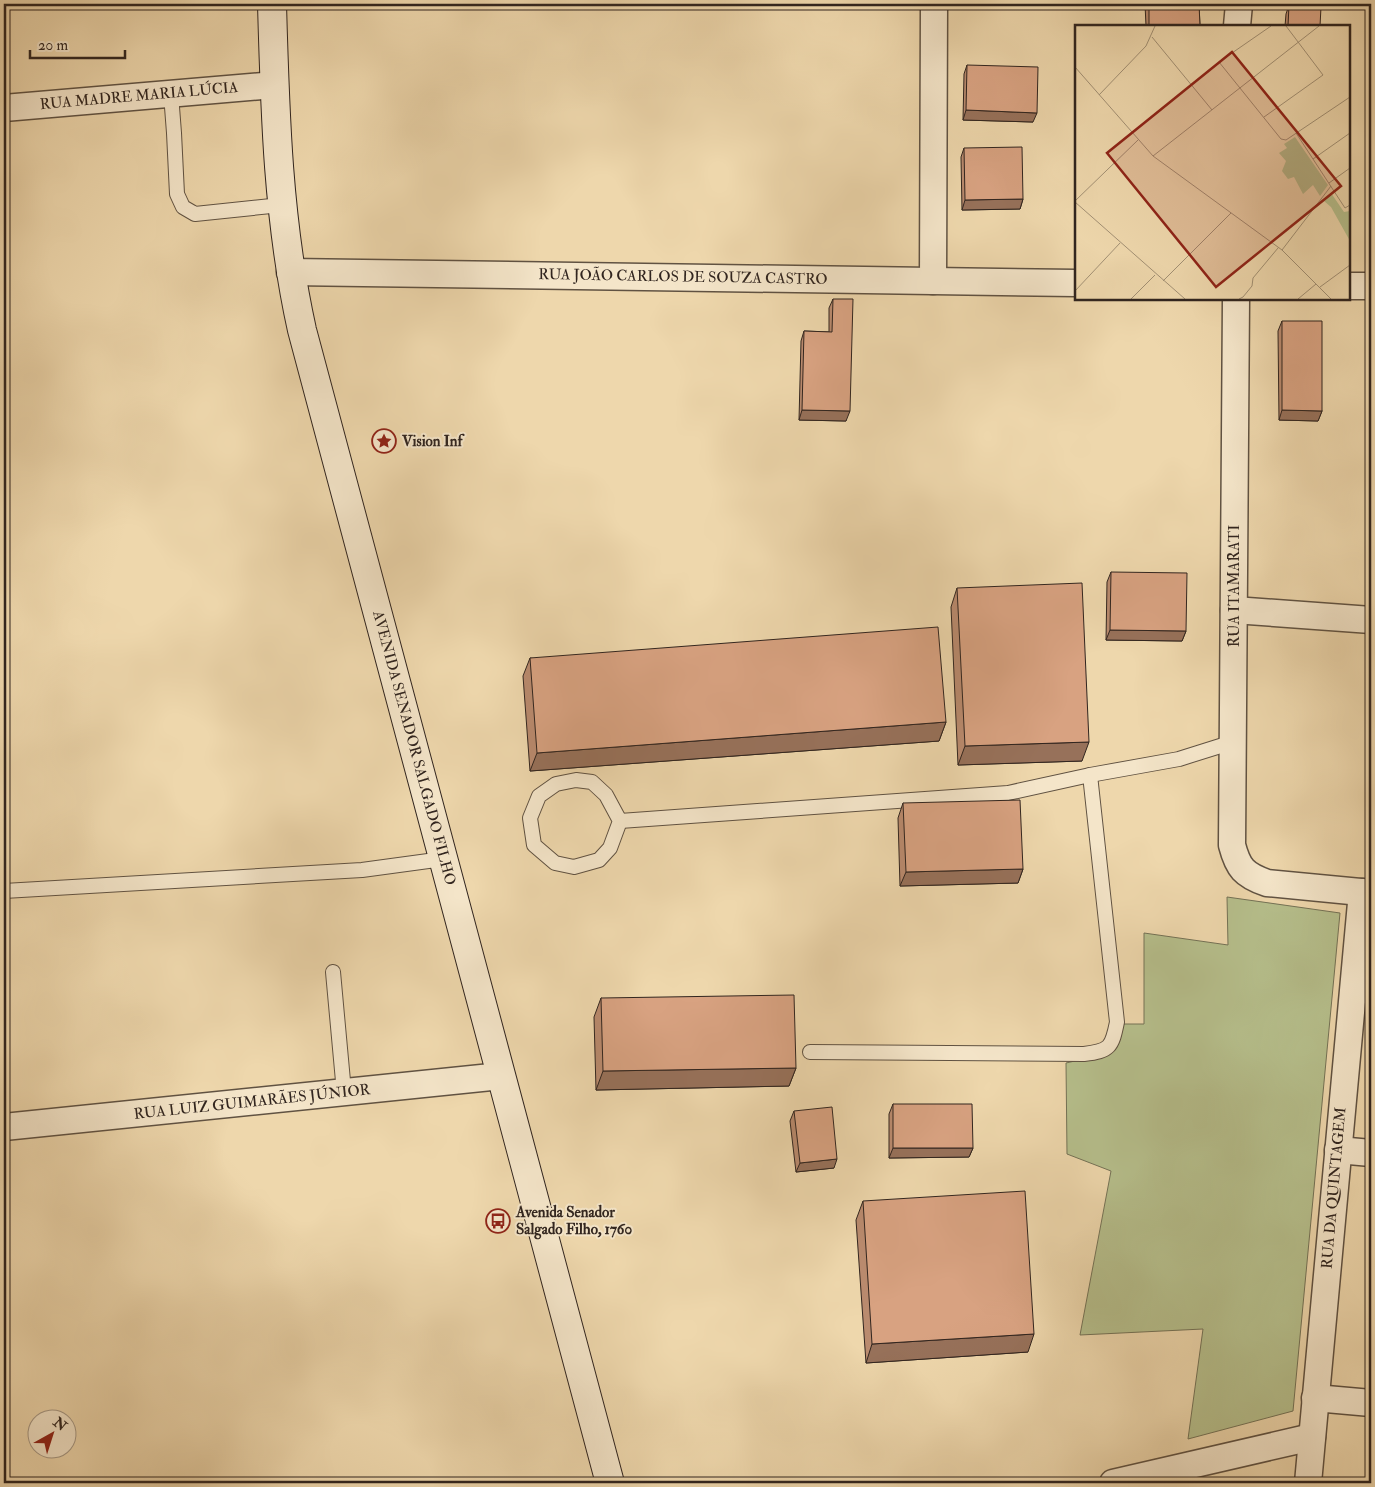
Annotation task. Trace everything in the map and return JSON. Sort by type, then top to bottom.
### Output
[{"type":"main road","name":"AVENIDA SENADOR SALGADO FILHO","points":[[272,4],[274,85],[281,205],[290,272],[308,354],[610,1483]]},
{"type":"street","points":[[933,281],[934,4]]},
{"type":"street","points":[[1238,25],[1239,4]]},
{"type":"street","name":"RUA MADRE MARIA LÚCIA","points":[[4,108],[274,85]]},
{"type":"street","name":"RUA JOÃO CARLOS DE SOUZA CASTRO","points":[[290,272],[1075,283]]},
{"type":"street","points":[[1350,286],[1371,286]]},
{"type":"street","name":"RUA ITAMARATI","points":[[1236,300],[1232,845],[1236,860],[1244,871],[1254,878],[1267,883],[1366,893]]},
{"type":"street","points":[[1234,610],[1371,620]]},
{"type":"street","name":"RUA DA QUINTAGEM","points":[[1308,1483],[1338,1150],[1366,893]]},
{"type":"street","name":"RUA LUIZ GUIMARÃES JÚNIOR","points":[[4,1127],[501,1076]]},
{"type":"street","points":[[1338,1150],[1371,1153]]},
{"type":"street","points":[[1315,1398],[1371,1403]]},
{"type":"street","points":[[1113,1483],[1312,1437]]},
{"type":"lane","points":[[171,94],[177,194],[183,207],[195,214],[281,205]]},
{"type":"lane","points":[[620,821],[1008,793],[1090,775],[1179,759],[1233,742]]},
{"type":"lane","points":[[810,1052],[1084,1054],[1102,1052],[1113,1041],[1117,1022],[1090,775]]},
{"type":"lane","points":[[576,780],[592,782],[606,795],[620,821],[610,848],[599,860],[574,867],[555,863],[534,845],[530,818],[540,796],[556,784],[576,780]]},
{"type":"lane","points":[[4,891],[362,870],[443,859]]},
{"type":"lane","points":[[333,972],[344,1092]]},
{"type":"green space","points":[[1227,897],[1340,913],[1293,1411],[1188,1439],[1203,1329],[1080,1335],[1111,1171],[1067,1154],[1066,1063],[1110,1053],[1124,1024],[1144,1024],[1144,933],[1228,945]]},
{"type":"building","points":[[1149,4],[1199,4],[1200,25],[1149,25]]},
{"type":"building","points":[[1289,5],[1321,7],[1320,25],[1288,25]]},
{"type":"building","points":[[967,65],[1038,67],[1037,113],[966,110]]},
{"type":"building","points":[[1022,147],[1023,199],[965,200],[964,148]]},
{"type":"building","points":[[833,299],[853,299],[850,411],[802,410],[804,331],[832,332]]},
{"type":"building","points":[[1282,321],[1322,321],[1322,411],[1282,410]]},
{"type":"building","points":[[1111,572],[1187,573],[1186,631],[1110,630]]},
{"type":"building","points":[[1082,583],[1089,742],[965,746],[957,588]]},
{"type":"building","points":[[938,627],[946,722],[537,753],[530,658]]},
{"type":"building","points":[[1020,800],[1023,869],[906,872],[903,803]]},
{"type":"building","points":[[794,995],[796,1068],[603,1071],[601,998]]},
{"type":"building","points":[[893,1104],[972,1104],[973,1148],[893,1148]]},
{"type":"building","points":[[832,1107],[837,1159],[800,1163],[794,1111]]},
{"type":"building","points":[[1025,1191],[1034,1334],[872,1344],[863,1201]]},
{"type":"place","name":"Vision Inf","points":[[384,441]]},
{"type":"place","name":"Avenida Senador Salgado Filho, 1760","points":[[498,1221]]}]
